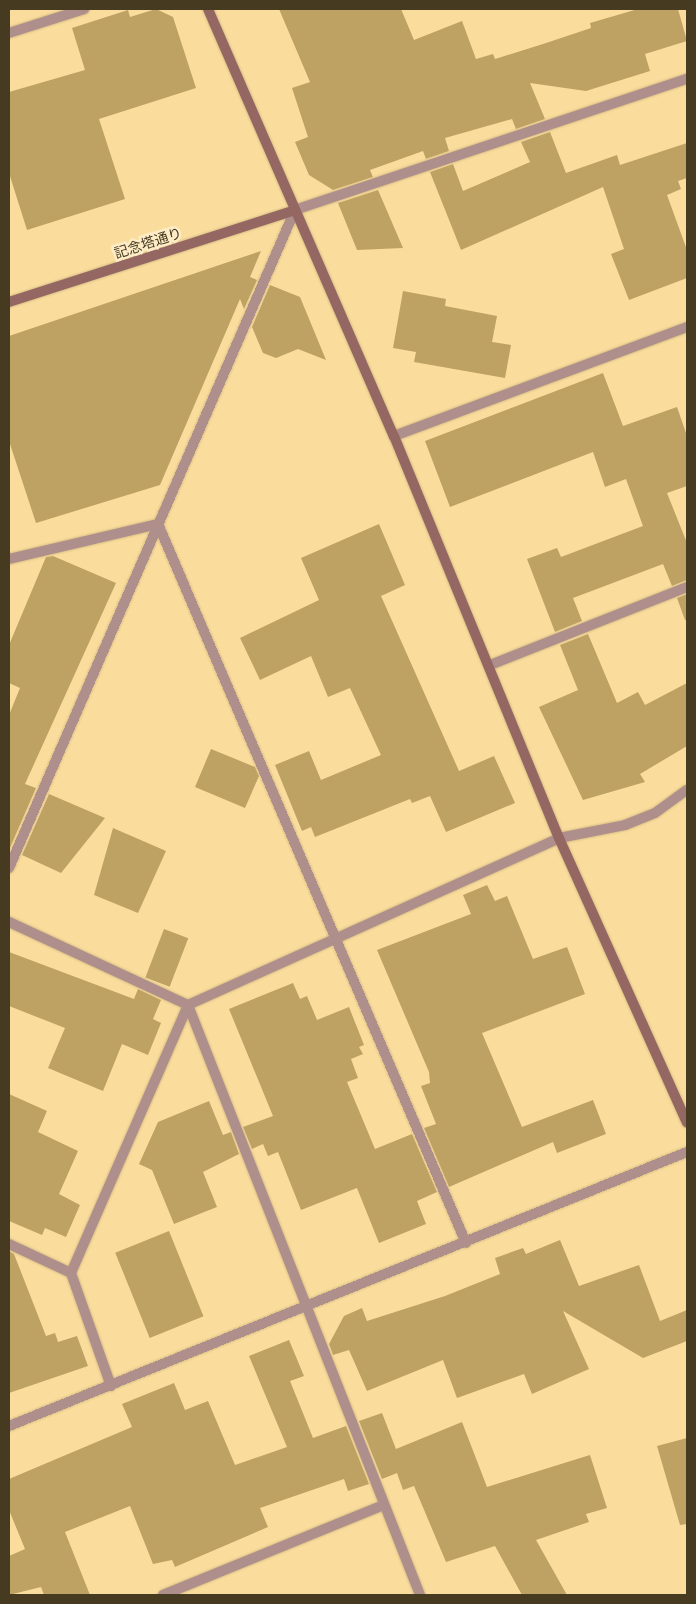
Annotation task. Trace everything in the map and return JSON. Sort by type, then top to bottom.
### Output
[{"type":"street","points":[[9,33],[84,9]]},
{"type":"street","points":[[208,9],[394,436],[560,838],[683,1103],[687,1123]]},
{"type":"street","points":[[9,868],[295,210],[687,79]]},
{"type":"street","name":"記念塔通り","points":[[9,302],[295,210]]},
{"type":"street","points":[[394,436],[687,327]]},
{"type":"street","points":[[9,559],[158,524]]},
{"type":"street","points":[[158,524],[466,1243]]},
{"type":"street","points":[[490,665],[687,587]]},
{"type":"street","points":[[111,1386],[71,1273],[188,1005],[560,838],[625,825],[655,813],[687,790]]},
{"type":"street","points":[[9,922],[188,1005],[383,1506],[420,1595]]},
{"type":"street","points":[[9,1426],[306,1309],[687,1152]]},
{"type":"street","points":[[9,1244],[71,1273]]},
{"type":"street","points":[[163,1595],[383,1506]]},
{"type":"building","points":[[156,9],[173,17],[196,88],[99,119],[125,199],[27,230],[9,173],[9,92],[85,70],[72,28],[128,10],[130,17]]},
{"type":"building","points":[[279,9],[401,9],[414,40],[462,21],[476,59],[493,54],[495,59],[591,28],[590,23],[638,9],[678,9],[687,41],[645,54],[650,71],[586,91],[530,83],[545,119],[516,129],[512,119],[445,138],[449,151],[426,159],[423,151],[370,170],[373,177],[333,190],[309,175],[295,142],[308,137],[292,88],[310,82]]},
{"type":"building","points":[[550,132],[566,173],[617,155],[620,165],[687,143],[687,178],[678,181],[681,189],[667,195],[687,250],[687,278],[629,300],[611,254],[624,249],[603,187],[461,250],[430,172],[453,164],[463,191],[530,162],[521,142]]},
{"type":"building","points":[[378,190],[403,248],[357,250],[338,203]]},
{"type":"building","points":[[261,251],[250,277],[257,280],[244,309],[240,299],[160,485],[36,523],[9,441],[9,336]]},
{"type":"building","points":[[270,285],[300,297],[326,360],[298,349],[276,358],[263,353],[252,327]]},
{"type":"building","points":[[403,291],[446,299],[445,306],[497,316],[492,342],[511,345],[505,378],[414,362],[416,352],[393,348]]},
{"type":"building","points":[[603,373],[623,426],[677,407],[687,436],[687,486],[667,493],[687,543],[687,580],[672,586],[663,564],[573,598],[582,621],[555,632],[527,559],[557,548],[561,557],[643,526],[626,479],[605,487],[593,452],[450,507],[425,441]]},
{"type":"building","points":[[379,524],[405,585],[381,596],[459,771],[494,756],[515,803],[446,832],[430,796],[412,803],[410,799],[315,837],[311,827],[302,831],[275,765],[309,751],[321,780],[381,755],[350,688],[328,697],[311,656],[260,680],[240,638],[319,600],[301,558]]},
{"type":"building","points":[[53,556],[116,583],[25,784],[36,788],[9,850],[9,715],[20,688],[9,683],[9,645],[46,557]]},
{"type":"building","points":[[687,594],[687,620],[685,620],[677,598]]},
{"type":"building","points":[[588,634],[617,703],[638,692],[645,705],[687,683],[687,746],[640,774],[645,782],[583,800],[539,707],[578,690],[560,645]]},
{"type":"building","points":[[211,749],[255,767],[259,776],[245,808],[195,787]]},
{"type":"building","points":[[49,794],[105,818],[61,873],[22,855]]},
{"type":"building","points":[[113,828],[166,851],[138,913],[94,895]]},
{"type":"building","points":[[487,885],[495,901],[507,896],[533,959],[567,947],[585,994],[482,1033],[522,1127],[593,1100],[606,1134],[557,1153],[553,1142],[449,1187],[424,1128],[436,1124],[421,1086],[430,1083],[429,1072],[377,950],[471,914],[463,895]]},
{"type":"building","points":[[164,929],[188,938],[170,987],[145,978]]},
{"type":"building","points":[[9,952],[134,999],[138,989],[161,1000],[153,1019],[161,1023],[148,1055],[122,1044],[103,1091],[48,1068],[65,1028],[9,1006]]},
{"type":"building","points":[[293,983],[300,999],[307,996],[317,1020],[349,1007],[364,1045],[359,1047],[363,1054],[351,1059],[358,1078],[347,1082],[375,1149],[412,1134],[437,1192],[417,1201],[426,1224],[379,1243],[357,1188],[301,1210],[278,1152],[268,1156],[263,1144],[252,1149],[243,1127],[273,1116],[229,1009]]},
{"type":"building","points":[[9,1094],[47,1111],[38,1132],[78,1151],[59,1194],[80,1205],[66,1237],[45,1228],[42,1235],[9,1221]]},
{"type":"building","points":[[209,1101],[223,1135],[231,1132],[239,1154],[203,1172],[217,1207],[174,1224],[152,1170],[139,1164],[158,1122]]},
{"type":"building","points":[[169,1231],[203,1316],[150,1338],[115,1253]]},
{"type":"building","points":[[560,1240],[579,1286],[639,1265],[660,1321],[687,1310],[687,1341],[643,1358],[563,1311],[589,1369],[532,1394],[524,1374],[457,1398],[443,1360],[367,1391],[349,1350],[333,1355],[329,1344],[344,1316],[362,1308],[367,1321],[445,1296],[500,1274],[495,1258],[523,1248],[526,1254]]},
{"type":"building","points":[[9,1251],[14,1254],[46,1336],[55,1333],[58,1342],[77,1336],[88,1366],[9,1393]]},
{"type":"building","points":[[289,1340],[304,1376],[290,1381],[313,1438],[346,1426],[369,1484],[348,1491],[344,1479],[260,1508],[268,1527],[175,1567],[172,1560],[153,1564],[130,1506],[65,1532],[90,1595],[44,1595],[41,1587],[9,1595],[9,1556],[25,1549],[9,1510],[9,1479],[132,1427],[122,1404],[174,1383],[185,1410],[208,1401],[235,1465],[287,1447],[249,1356]]},
{"type":"building","points":[[382,1413],[396,1449],[462,1422],[487,1487],[590,1455],[607,1508],[586,1514],[589,1522],[536,1540],[567,1595],[522,1595],[495,1546],[446,1562],[414,1486],[403,1490],[397,1473],[382,1479],[359,1421]]},
{"type":"building","points":[[687,1438],[687,1524],[680,1525],[657,1446]]}]
